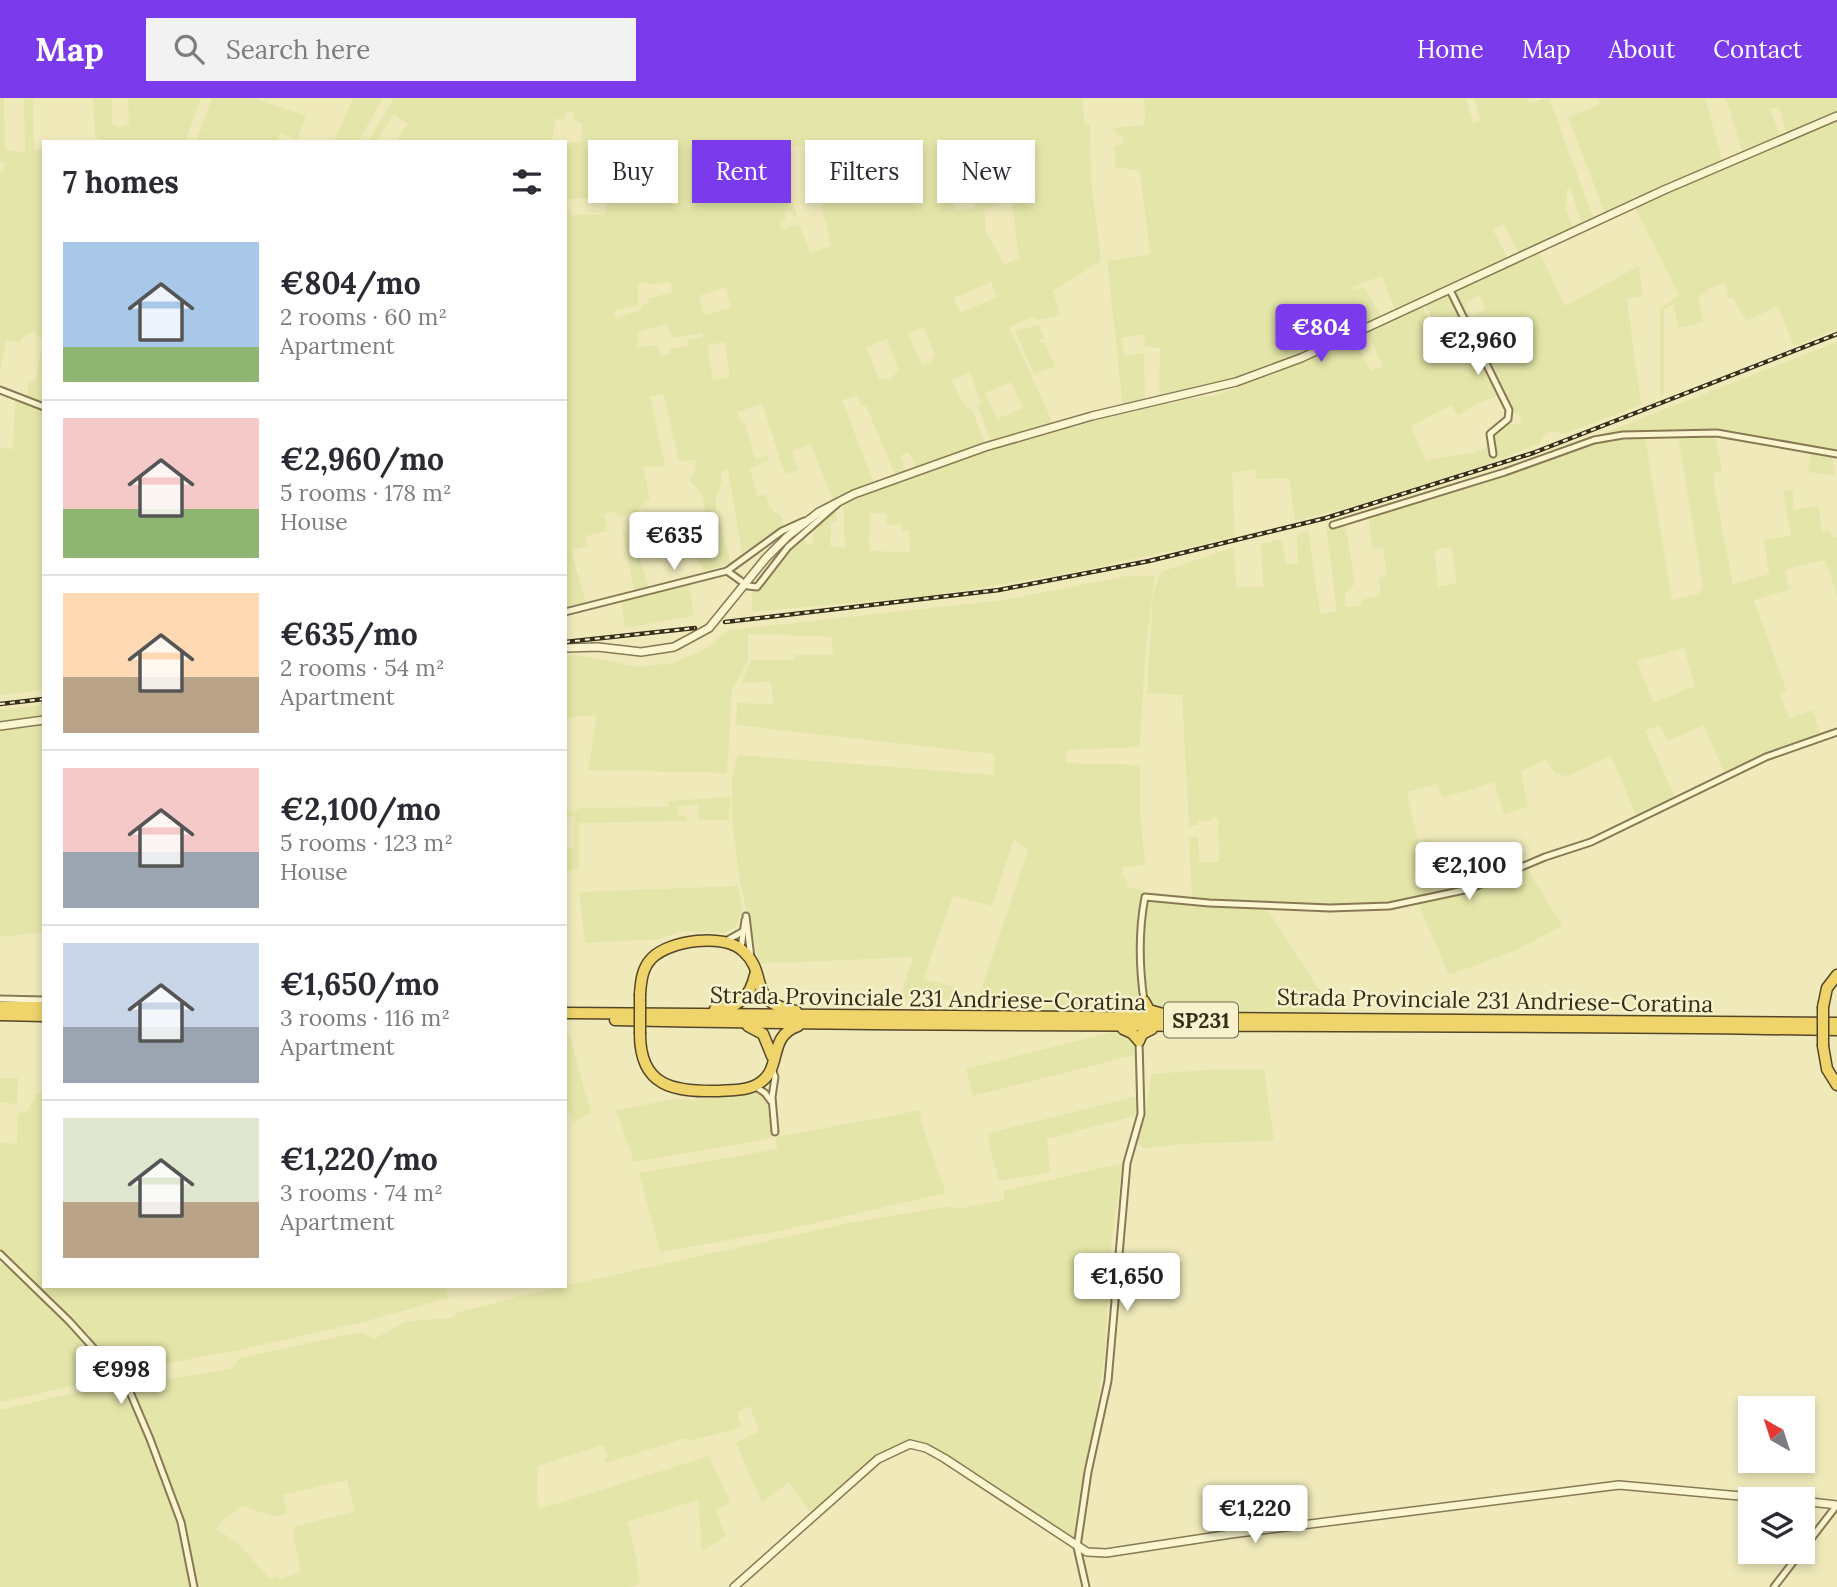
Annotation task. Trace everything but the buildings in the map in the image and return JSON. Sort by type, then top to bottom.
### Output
[{"type":"highway","points":[[802,1016],[797,1011],[776,1006],[765,997],[751,958],[741,948],[722,943],[687,943],[660,952],[645,968],[640,993],[642,1059],[648,1071],[660,1083],[672,1089],[702,1091],[752,1086],[764,1080],[773,1065],[776,1048],[788,1031],[800,1025],[827,1024]]},
{"type":"highway","points":[[672,1014],[689,1010],[725,1009],[736,1005],[751,991],[756,971]]},
{"type":"highway","points":[[1837,975],[1827,988],[1823,1007],[1823,1046],[1827,1069],[1837,1085]]},
{"type":"highway","points":[[1042,1018],[1061,1014],[1127,1014],[1137,1010],[1144,1001],[1149,1010],[1158,1014],[1198,1015],[1206,1024]]},
{"type":"highway","points":[[0,1007],[42,1007]]},
{"type":"highway","name":"Strada Provinciale 231 Andriese-Coratina","points":[[567,1013],[1042,1018],[1273,1025],[1837,1030]]},
{"type":"highway","points":[[0,1017],[42,1018]]},
{"type":"highway","name":"Strada Provinciale 231 Andriese-Coratina","points":[[567,1019],[1063,1026],[1206,1024],[1268,1017],[1837,1023]]},
{"type":"highway","points":[[738,1023],[763,1034],[773,1065]]},
{"type":"highway","points":[[1063,1026],[1124,1029],[1139,1041],[1142,1034],[1149,1029],[1206,1024]]},
{"type":"street","points":[[567,611],[727,570],[808,519],[854,494],[985,447],[1092,416],[1236,383],[1262,374],[1653,195],[1837,116]]},
{"type":"street","points":[[1450,290],[1509,410],[1508,419],[1490,434],[1493,454]]},
{"type":"street","points":[[0,390],[42,406]]},
{"type":"street","points":[[1333,525],[1505,472],[1594,440],[1623,435],[1717,433],[1837,454]]},
{"type":"street","points":[[748,586],[757,587],[788,547],[839,502]]},
{"type":"street","points":[[567,648],[641,652],[674,647],[709,628],[785,533]]},
{"type":"street","points":[[727,570],[741,581]]},
{"type":"street","points":[[0,726],[42,720]]},
{"type":"street","points":[[1144,1001],[1139,923],[1145,897],[1209,903],[1389,906],[1469,888],[1591,842],[1766,757],[1837,732]]},
{"type":"street","points":[[722,943],[745,931]]},
{"type":"street","points":[[741,948],[745,931]]},
{"type":"street","points":[[745,931],[751,958]]},
{"type":"street","points":[[0,999],[42,1000]]},
{"type":"street","points":[[1086,1587],[1077,1547],[1088,1472],[1108,1381],[1127,1163],[1141,1114],[1139,1041]]},
{"type":"street","points":[[773,1065],[775,1132]]},
{"type":"street","points":[[764,1080],[774,1089]]},
{"type":"street","points":[[764,1080],[772,1100]]},
{"type":"street","points":[[752,1086],[772,1100]]},
{"type":"street","points":[[0,1254],[69,1321],[127,1385],[181,1522],[194,1587]]},
{"type":"street","points":[[734,1587],[878,1459],[910,1444],[926,1448],[944,1458],[1087,1552],[1106,1553],[1231,1534],[1619,1485],[1738,1496]]},
{"type":"street","points":[[1815,1502],[1837,1504]]},
{"type":"street","points":[[1774,1587],[1837,1504]]},
{"type":"green space","points":[[0,98],[4,98],[5,149],[25,153],[24,98],[33,98],[34,149],[42,151],[42,339],[33,331],[23,337],[20,343],[6,340],[0,372],[0,171],[4,171],[5,163],[0,162]]},
{"type":"green space","points":[[93,98],[116,98],[112,99],[112,124],[119,127],[129,124],[128,98],[201,98],[186,140],[103,140],[95,137]]},
{"type":"green space","points":[[212,98],[253,98],[306,116],[297,139],[281,133],[277,140],[197,140]]},
{"type":"green space","points":[[353,98],[383,98],[359,140],[335,140]]},
{"type":"green space","points":[[394,98],[1082,98],[1085,125],[1090,124],[1091,177],[1101,261],[1053,291],[1060,315],[1039,320],[1033,317],[1009,327],[1054,425],[992,443],[977,406],[981,404],[970,372],[952,381],[965,407],[972,410],[986,445],[916,468],[909,452],[900,456],[906,471],[895,474],[866,406],[861,406],[857,396],[842,400],[874,483],[834,503],[811,444],[792,451],[798,470],[785,474],[762,404],[737,412],[741,423],[745,423],[755,459],[768,456],[769,460],[750,469],[757,497],[766,494],[769,506],[780,514],[784,526],[742,553],[728,469],[721,472],[722,483],[716,496],[716,510],[731,563],[704,572],[694,555],[713,550],[711,544],[703,544],[699,527],[708,523],[701,492],[689,480],[696,468],[695,460],[679,461],[664,395],[650,396],[665,466],[643,467],[650,500],[639,507],[638,513],[618,516],[615,511],[604,514],[607,531],[586,536],[588,546],[571,550],[586,602],[567,607],[567,207],[571,215],[605,215],[607,203],[678,203],[678,140],[588,140],[588,198],[567,201],[567,143],[581,142],[582,124],[575,121],[573,112],[567,111],[565,119],[556,119],[552,140],[397,140],[408,124],[394,114],[376,140],[369,140]],"holes":[[[647,282],[649,285],[670,282],[672,292],[648,299],[649,302],[642,305],[639,311],[615,318],[614,313],[617,310],[638,305],[638,285]],[[991,282],[997,297],[960,313],[954,298]],[[726,287],[731,308],[704,315],[699,296]],[[667,324],[672,338],[702,333],[703,337],[687,340],[688,345],[670,349],[671,354],[660,356],[658,345],[637,347],[638,332]],[[923,327],[935,355],[931,361],[922,365],[908,334]],[[887,339],[899,371],[889,379],[879,379],[866,347]],[[725,342],[730,377],[713,380],[707,345]],[[1011,382],[1023,408],[997,419],[985,393]]]},
{"type":"green space","points":[[1144,98],[1466,98],[1473,124],[1480,121],[1474,98],[1527,98],[1530,103],[1549,98],[1594,220],[1582,225],[1570,188],[1566,191],[1565,205],[1573,230],[1520,255],[1504,224],[1493,230],[1509,260],[1396,312],[1382,276],[1352,287],[1353,290],[1364,287],[1382,318],[1216,390],[1159,399],[1160,348],[1145,346],[1144,334],[1122,338],[1124,356],[1144,353],[1145,403],[1123,408],[1107,261],[1150,254],[1140,171],[1115,167],[1115,146],[1123,144],[1122,135],[1116,135],[1115,128],[1143,125]]},
{"type":"green space","points":[[1598,98],[1705,98],[1723,162],[1606,216],[1568,117],[1601,104]]},
{"type":"green space","points":[[1726,98],[1837,98],[1837,114],[1787,135],[1779,107],[1770,109],[1781,138],[1743,154]]},
{"type":"green space","points":[[1837,119],[1837,329],[1794,346],[1778,306],[1746,321],[1733,298],[1728,297],[1726,282],[1709,289],[1698,298],[1704,322],[1678,328],[1674,304],[1664,309],[1664,395],[1660,396],[1660,308],[1679,295],[1635,208]]},
{"type":"green space","points":[[1540,253],[1565,306],[1639,266],[1643,296],[1627,299],[1641,405],[1564,434],[1551,431],[1540,443],[1488,464],[1362,504],[1295,521],[1289,478],[1256,479],[1255,469],[1232,473],[1235,537],[1074,572],[936,595],[752,612],[752,592],[759,588],[787,551],[805,535],[806,544],[813,544],[814,528],[836,510],[837,521],[831,523],[830,546],[845,548],[843,505],[888,485],[1015,443],[1106,418],[1188,399],[1219,395],[1352,337],[1371,371],[1383,366],[1366,330],[1422,306],[1442,347],[1448,344],[1453,349],[1457,348],[1453,341],[1464,336],[1465,327],[1499,395],[1458,416],[1452,405],[1411,426],[1426,460],[1487,448],[1489,457],[1496,456],[1494,434],[1509,423],[1519,425],[1522,418],[1513,412],[1465,315],[1469,312],[1472,317],[1485,309],[1480,295],[1466,302],[1468,308],[1463,310],[1456,291]],"holes":[[[870,513],[886,514],[887,525],[901,524],[902,531],[909,530],[910,552],[869,551]]]},
{"type":"green space","points":[[1446,295],[1450,296],[1464,324],[1457,328],[1450,316],[1432,318],[1425,305]]},
{"type":"green space","points":[[1039,325],[1044,338],[1040,340],[1041,343],[1045,343],[1055,367],[1034,374],[1015,331]]},
{"type":"green space","points":[[1837,342],[1837,452],[1760,437],[1652,431],[1604,433]]},
{"type":"green space","points":[[42,346],[42,403],[27,397],[29,382],[36,381]]},
{"type":"green space","points":[[15,398],[42,408],[42,690],[0,695],[0,448],[13,449]]},
{"type":"green space","points":[[1678,435],[1715,435],[1722,472],[1714,473],[1714,487],[1733,584],[1769,574],[1764,540],[1791,536],[1783,490],[1793,491],[1793,510],[1819,506],[1822,531],[1837,537],[1837,595],[1825,560],[1785,570],[1789,590],[1754,600],[1787,692],[1780,695],[1789,718],[1813,710],[1821,736],[1724,773],[1704,725],[1667,741],[1659,725],[1645,731],[1676,799],[1585,845],[1583,841],[1636,815],[1611,756],[1567,776],[1556,774],[1546,760],[1521,771],[1528,807],[1504,814],[1494,782],[1443,798],[1437,784],[1407,792],[1418,842],[1433,839],[1451,889],[1389,904],[1345,907],[1209,902],[1192,898],[1189,838],[1198,837],[1199,862],[1219,862],[1218,820],[1212,817],[1212,821],[1198,821],[1198,825],[1189,826],[1182,695],[1147,693],[1153,593],[1161,572],[1234,547],[1236,587],[1263,587],[1261,544],[1282,539],[1286,564],[1298,563],[1297,534],[1308,530],[1320,613],[1337,612],[1326,527],[1345,523],[1355,584],[1345,593],[1346,607],[1360,606],[1362,600],[1380,595],[1379,578],[1387,575],[1383,547],[1372,548],[1369,519],[1584,448],[1601,439],[1645,436],[1672,600],[1697,594],[1703,588]],"holes":[[[1451,547],[1457,583],[1438,587],[1435,550]],[[1684,648],[1695,686],[1653,703],[1637,661]]]},
{"type":"green space","points":[[1811,451],[1832,455],[1835,476],[1808,472]]},
{"type":"green space","points":[[632,531],[648,586],[634,590],[623,533]]},
{"type":"green space","points":[[1127,576],[1155,576],[1145,654],[1140,747],[1067,750],[1066,763],[1140,765],[1140,811],[1145,865],[1123,867],[1122,875],[1126,879],[1127,887],[1142,890],[1137,956],[1140,1002],[1129,1012],[974,1011],[1028,850],[1014,839],[992,906],[953,896],[923,979],[955,987],[952,1000],[917,997],[899,1001],[913,957],[759,964],[740,882],[732,820],[732,778],[738,755],[995,775],[994,754],[736,725],[737,703],[773,704],[771,681],[741,684],[751,660],[794,660],[795,655],[833,655],[832,637],[748,634],[748,660],[732,691],[727,773],[588,770],[597,715],[567,718],[567,656],[577,655],[639,667],[673,663],[704,650],[729,630],[1003,600]]},
{"type":"green space","points":[[689,585],[694,616],[625,628],[621,601]]},
{"type":"green space","points":[[42,705],[42,718],[0,724],[0,709]]},
{"type":"green space","points":[[42,723],[42,932],[0,937],[0,730]]},
{"type":"green space","points":[[730,797],[729,820],[699,820],[698,805],[678,806],[678,815],[686,816],[686,821],[579,823],[579,868],[567,871],[567,849],[574,847],[574,816],[567,818],[567,813],[578,808],[661,807],[669,806],[669,801]]},
{"type":"green space","points":[[1527,867],[1562,926],[1512,952],[1449,975],[1417,901],[1479,886]]},
{"type":"green space","points":[[738,886],[743,912],[735,927],[725,933],[681,931],[660,939],[585,943],[579,892]]},
{"type":"green space","points":[[1163,899],[1192,904],[1266,907],[1333,1011],[1316,1014],[1157,1010],[1146,1003],[1140,969],[1142,915],[1149,903]]},
{"type":"green space","points":[[1112,1032],[1126,1034],[1135,1041],[1138,1054],[973,1096],[966,1069]]},
{"type":"green space","points":[[567,1034],[591,1112],[574,1123],[567,1106]]},
{"type":"green space","points":[[1264,1069],[1274,1141],[1178,1144],[1144,1149],[1138,1143],[1146,1113],[1151,1074]]},
{"type":"green space","points":[[0,1078],[18,1078],[17,1104],[0,1102]]},
{"type":"green space","points":[[758,1090],[768,1103],[772,1138],[634,1162],[616,1110],[674,1099],[693,1100]]},
{"type":"green space","points":[[42,1093],[42,1288],[446,1288],[449,1298],[363,1322],[239,1350],[120,1372],[0,1248],[0,1142],[17,1144],[18,1113],[27,1112],[36,1094]]},
{"type":"green space","points":[[1138,1096],[1138,1115],[1047,1139],[1050,1172],[999,1181],[988,1140],[989,1133]]},
{"type":"green space","points":[[922,1110],[920,1119],[946,1193],[780,1231],[660,1252],[639,1173],[777,1149],[776,1137]]},
{"type":"green space","points":[[1127,1162],[1121,1176],[1112,1236],[1105,1350],[1091,1445],[1075,1513],[1078,1544],[912,1441],[898,1445],[880,1457],[812,1514],[789,1482],[762,1503],[736,1443],[759,1431],[750,1406],[737,1413],[742,1427],[690,1441],[686,1438],[606,1463],[604,1459],[608,1457],[603,1445],[538,1466],[537,1498],[540,1509],[709,1456],[730,1502],[716,1511],[726,1536],[702,1551],[698,1500],[627,1522],[638,1563],[636,1565],[640,1584],[630,1587],[194,1587],[183,1523],[148,1426],[130,1389],[132,1385],[231,1369],[240,1358],[360,1332],[374,1339],[407,1321],[452,1318],[457,1313],[537,1292],[567,1288],[567,1285],[858,1221],[952,1206],[957,1209],[1004,1200],[1003,1191]],"holes":[[[347,1480],[355,1511],[295,1526],[293,1535],[301,1572],[281,1579],[277,1576],[270,1579],[236,1541],[216,1529],[224,1519],[242,1506],[275,1517],[287,1513],[283,1495]]]},
{"type":"green space","points":[[0,1264],[9,1265],[92,1347],[116,1376],[0,1402]]},
{"type":"green space","points":[[121,1382],[138,1414],[179,1524],[190,1587],[0,1587],[0,1410]]},
{"type":"railway","points":[[725,622],[999,590],[1149,561],[1326,518],[1533,453],[1837,334]]},
{"type":"railway","points":[[567,642],[695,628]]},
{"type":"railway","points":[[0,704],[42,699]]}]
